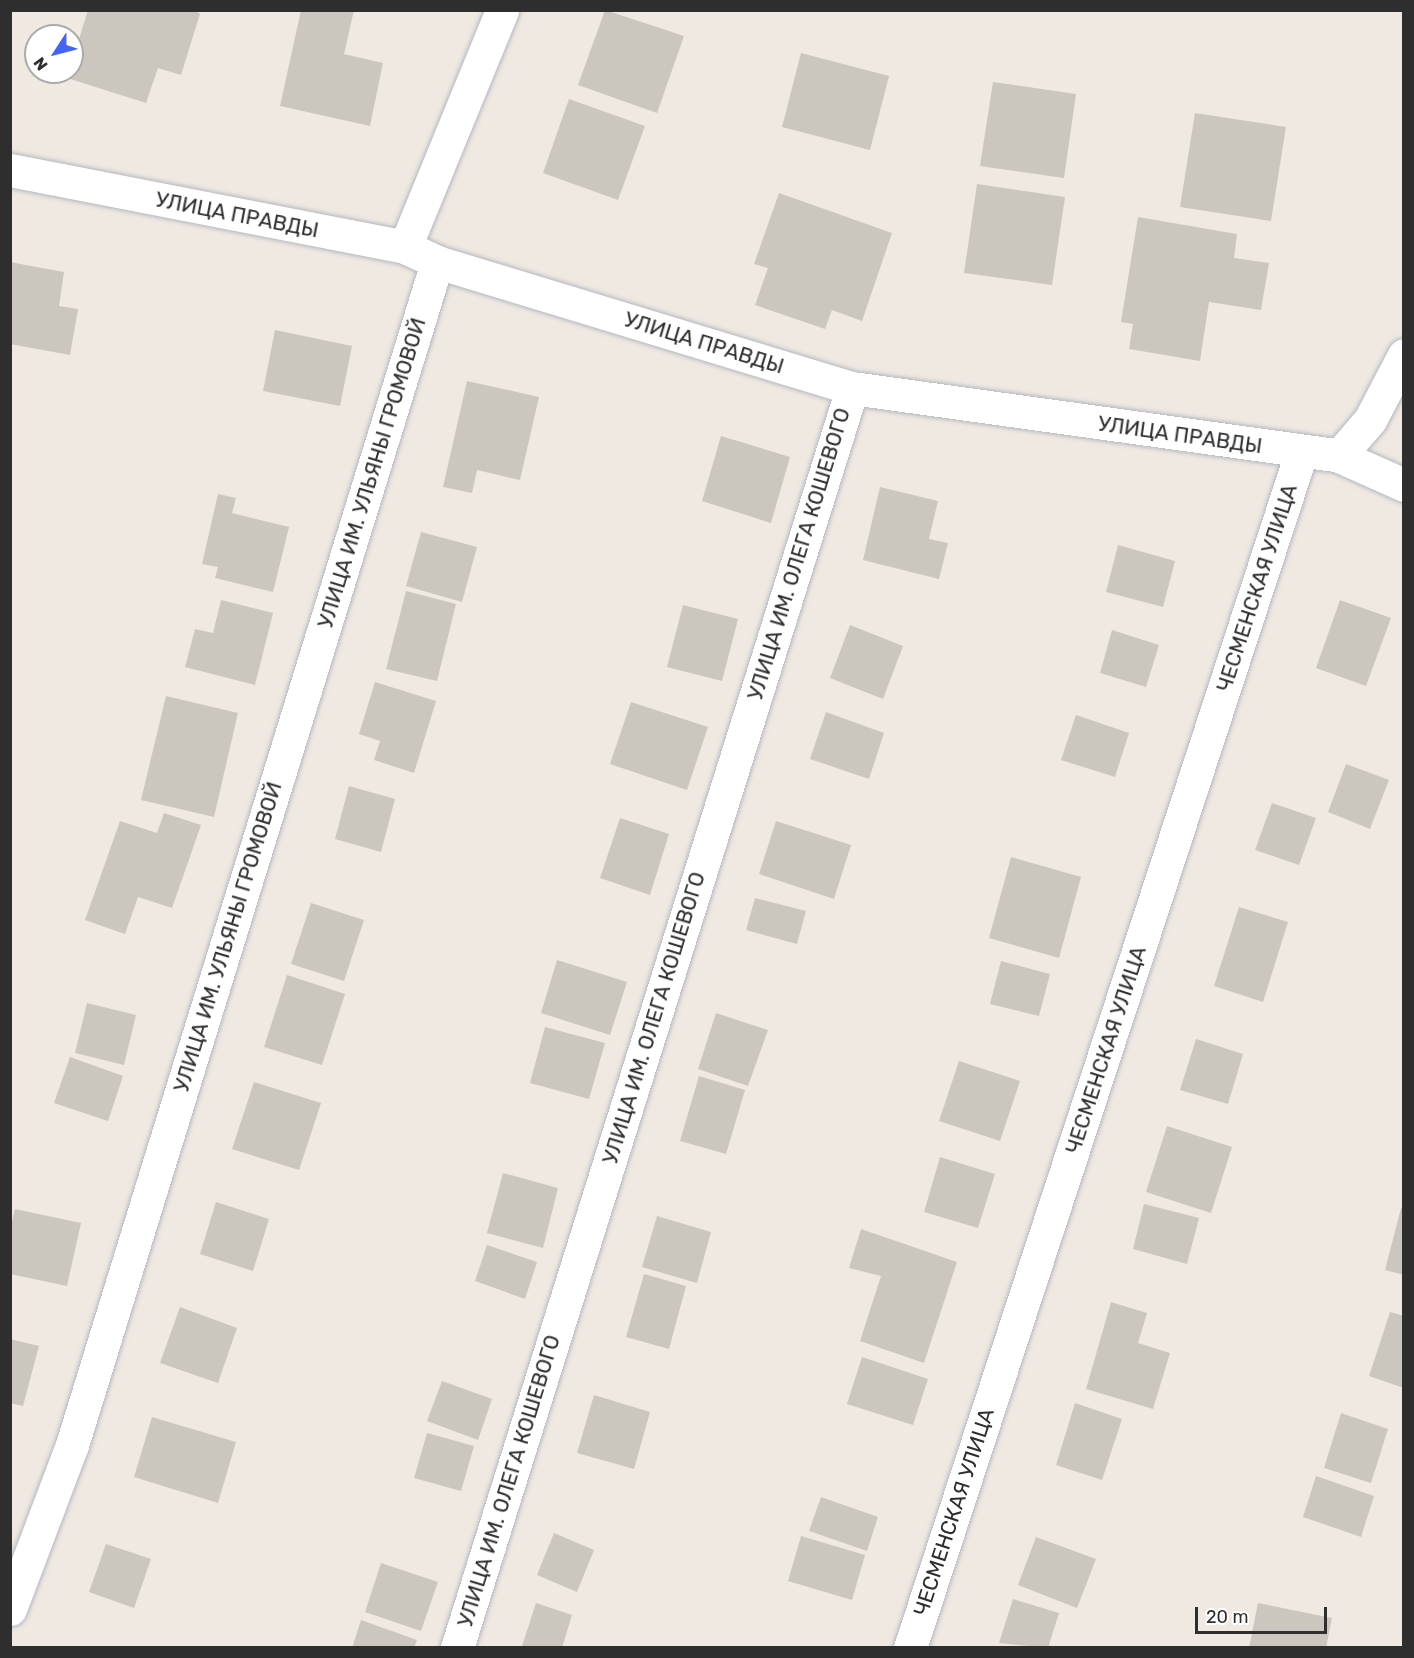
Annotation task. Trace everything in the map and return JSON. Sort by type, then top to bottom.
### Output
[{"type":"street","points":[[405,247],[502,10]]},
{"type":"street","name":"УЛИЦА ПРАВДЫ","points":[[10,170],[405,247],[437,262],[852,388],[1301,453],[1339,456],[1404,485]]},
{"type":"street","name":"УЛИЦА ИМ. УЛЬЯНЫ ГРОМОВОЙ","points":[[10,1609],[72,1445],[437,262]]},
{"type":"street","points":[[1339,456],[1370,420],[1404,355]]},
{"type":"street","name":"УЛИЦА ИМ. ОЛЕГА КОШЕВОГО","points":[[457,1647],[852,388]]},
{"type":"street","name":"ЧЕСМЕНСКАЯ УЛИЦА","points":[[910,1647],[1301,453]]},
{"type":"building","points":[[88,10],[195,10],[200,14],[181,75],[158,68],[146,103],[84,83],[84,24]]},
{"type":"building","points":[[301,10],[354,10],[344,54],[383,63],[370,126],[280,106]]},
{"type":"building","points":[[605,10],[684,36],[657,113],[578,85]]},
{"type":"building","points":[[801,53],[889,76],[870,150],[782,127]]},
{"type":"building","points":[[993,82],[1076,94],[1064,178],[980,166]]},
{"type":"building","points":[[569,99],[645,126],[618,200],[543,173]]},
{"type":"building","points":[[1195,113],[1286,127],[1271,221],[1180,207]]},
{"type":"building","points":[[977,184],[1065,197],[1052,285],[964,273]]},
{"type":"building","points":[[779,193],[892,233],[862,321],[832,310],[825,329],[755,305],[768,268],[754,264]]},
{"type":"building","points":[[1138,217],[1237,234],[1234,258],[1269,263],[1261,310],[1209,302],[1200,361],[1129,349],[1133,324],[1121,322]]},
{"type":"building","points":[[10,262],[64,272],[59,306],[78,309],[70,355],[10,344]]},
{"type":"building","points":[[275,330],[352,346],[340,406],[263,391]]},
{"type":"building","points":[[467,381],[539,397],[520,480],[477,470],[472,493],[443,487]]},
{"type":"building","points":[[721,436],[790,457],[771,523],[702,501]]},
{"type":"building","points":[[880,487],[938,501],[929,539],[948,543],[939,579],[863,560]]},
{"type":"building","points":[[218,494],[236,498],[232,513],[289,527],[273,592],[215,578],[218,567],[202,564]]},
{"type":"building","points":[[421,532],[477,547],[462,602],[406,586]]},
{"type":"building","points":[[1118,545],[1175,561],[1163,607],[1106,592]]},
{"type":"building","points":[[406,591],[456,604],[437,681],[386,669]]},
{"type":"building","points":[[221,600],[273,613],[255,685],[185,667],[195,629],[213,633]]},
{"type":"building","points":[[1340,600],[1391,618],[1366,686],[1316,668]]},
{"type":"building","points":[[683,605],[738,619],[722,681],[667,667]]},
{"type":"building","points":[[850,625],[903,646],[883,699],[830,678]]},
{"type":"building","points":[[1112,630],[1159,645],[1146,687],[1100,673]]},
{"type":"building","points":[[375,682],[436,701],[414,773],[374,760],[380,741],[359,734]]},
{"type":"building","points":[[166,696],[238,713],[214,817],[141,800]]},
{"type":"building","points":[[631,702],[708,727],[687,790],[610,764]]},
{"type":"building","points":[[826,712],[884,733],[869,779],[810,759]]},
{"type":"building","points":[[1076,715],[1129,733],[1115,777],[1061,760]]},
{"type":"building","points":[[1346,764],[1389,780],[1370,829],[1328,812]]},
{"type":"building","points":[[349,786],[395,799],[381,852],[335,839]]},
{"type":"building","points":[[1272,803],[1316,818],[1299,865],[1255,850]]},
{"type":"building","points":[[164,813],[201,825],[172,908],[138,897],[125,934],[85,920],[120,821],[157,833]]},
{"type":"building","points":[[620,818],[669,834],[650,895],[600,878]]},
{"type":"building","points":[[776,821],[851,845],[834,899],[759,874]]},
{"type":"building","points":[[1011,857],[1081,877],[1059,958],[989,938]]},
{"type":"building","points":[[755,898],[806,911],[797,944],[746,930]]},
{"type":"building","points":[[311,903],[364,920],[344,981],[291,964]]},
{"type":"building","points":[[1239,907],[1288,922],[1263,1002],[1214,986]]},
{"type":"building","points":[[557,960],[627,982],[610,1035],[541,1013]]},
{"type":"building","points":[[1001,961],[1050,974],[1039,1016],[990,1004]]},
{"type":"building","points":[[287,975],[345,994],[322,1065],[264,1047]]},
{"type":"building","points":[[87,1003],[136,1015],[124,1065],[75,1053]]},
{"type":"building","points":[[716,1013],[768,1030],[748,1086],[698,1069]]},
{"type":"building","points":[[545,1027],[605,1043],[589,1099],[530,1083]]},
{"type":"building","points":[[1196,1039],[1243,1054],[1228,1104],[1180,1090]]},
{"type":"building","points":[[70,1057],[123,1076],[108,1121],[54,1103]]},
{"type":"building","points":[[959,1061],[1020,1081],[1000,1141],[939,1121]]},
{"type":"building","points":[[699,1076],[745,1090],[726,1154],[680,1141]]},
{"type":"building","points":[[254,1082],[321,1103],[299,1170],[232,1149]]},
{"type":"building","points":[[1167,1126],[1232,1147],[1211,1213],[1146,1192]]},
{"type":"building","points":[[940,1157],[995,1174],[978,1228],[924,1212]]},
{"type":"building","points":[[503,1173],[558,1188],[543,1248],[487,1233]]},
{"type":"building","points":[[216,1202],[269,1219],[253,1271],[200,1254]]},
{"type":"building","points":[[1144,1204],[1199,1218],[1187,1264],[1133,1249]]},
{"type":"building","points":[[1401,1208],[1404,1209],[1404,1275],[1385,1270]]},
{"type":"building","points":[[15,1209],[81,1223],[67,1286],[10,1274],[10,1229]]},
{"type":"building","points":[[657,1216],[711,1232],[697,1283],[642,1267]]},
{"type":"building","points":[[861,1229],[957,1262],[924,1363],[860,1341],[881,1276],[849,1268]]},
{"type":"building","points":[[487,1245],[537,1262],[525,1299],[475,1281]]},
{"type":"building","points":[[644,1274],[686,1286],[669,1349],[626,1337]]},
{"type":"building","points":[[1111,1302],[1147,1313],[1138,1343],[1170,1353],[1153,1409],[1086,1389]]},
{"type":"building","points":[[180,1307],[237,1328],[218,1383],[160,1363]]},
{"type":"building","points":[[1390,1312],[1404,1316],[1404,1388],[1369,1376]]},
{"type":"building","points":[[10,1339],[39,1346],[23,1406],[10,1403]]},
{"type":"building","points":[[862,1357],[928,1379],[913,1425],[847,1404]]},
{"type":"building","points":[[442,1381],[492,1399],[478,1440],[427,1421]]},
{"type":"building","points":[[594,1395],[650,1412],[634,1469],[577,1453]]},
{"type":"building","points":[[1075,1403],[1122,1419],[1102,1480],[1056,1465]]},
{"type":"building","points":[[1341,1413],[1388,1429],[1371,1483],[1324,1468]]},
{"type":"building","points":[[152,1417],[236,1442],[218,1503],[134,1477]]},
{"type":"building","points":[[427,1433],[474,1446],[461,1491],[414,1478]]},
{"type":"building","points":[[1316,1476],[1374,1496],[1361,1537],[1303,1517]]},
{"type":"building","points":[[821,1497],[878,1517],[867,1551],[809,1531]]},
{"type":"building","points":[[554,1533],[594,1550],[577,1592],[537,1575]]},
{"type":"building","points":[[801,1536],[865,1555],[852,1600],[788,1581]]},
{"type":"building","points":[[1036,1537],[1096,1559],[1077,1608],[1018,1585]]},
{"type":"building","points":[[106,1544],[151,1559],[134,1608],[89,1592]]},
{"type":"building","points":[[381,1563],[438,1582],[421,1631],[365,1612]]},
{"type":"building","points":[[1013,1599],[1059,1613],[1048,1648],[999,1643]]},
{"type":"building","points":[[536,1603],[572,1615],[562,1648],[522,1646]]},
{"type":"building","points":[[1258,1603],[1332,1618],[1326,1648],[1249,1648]]},
{"type":"building","points":[[361,1620],[417,1640],[414,1648],[352,1648]]}]
